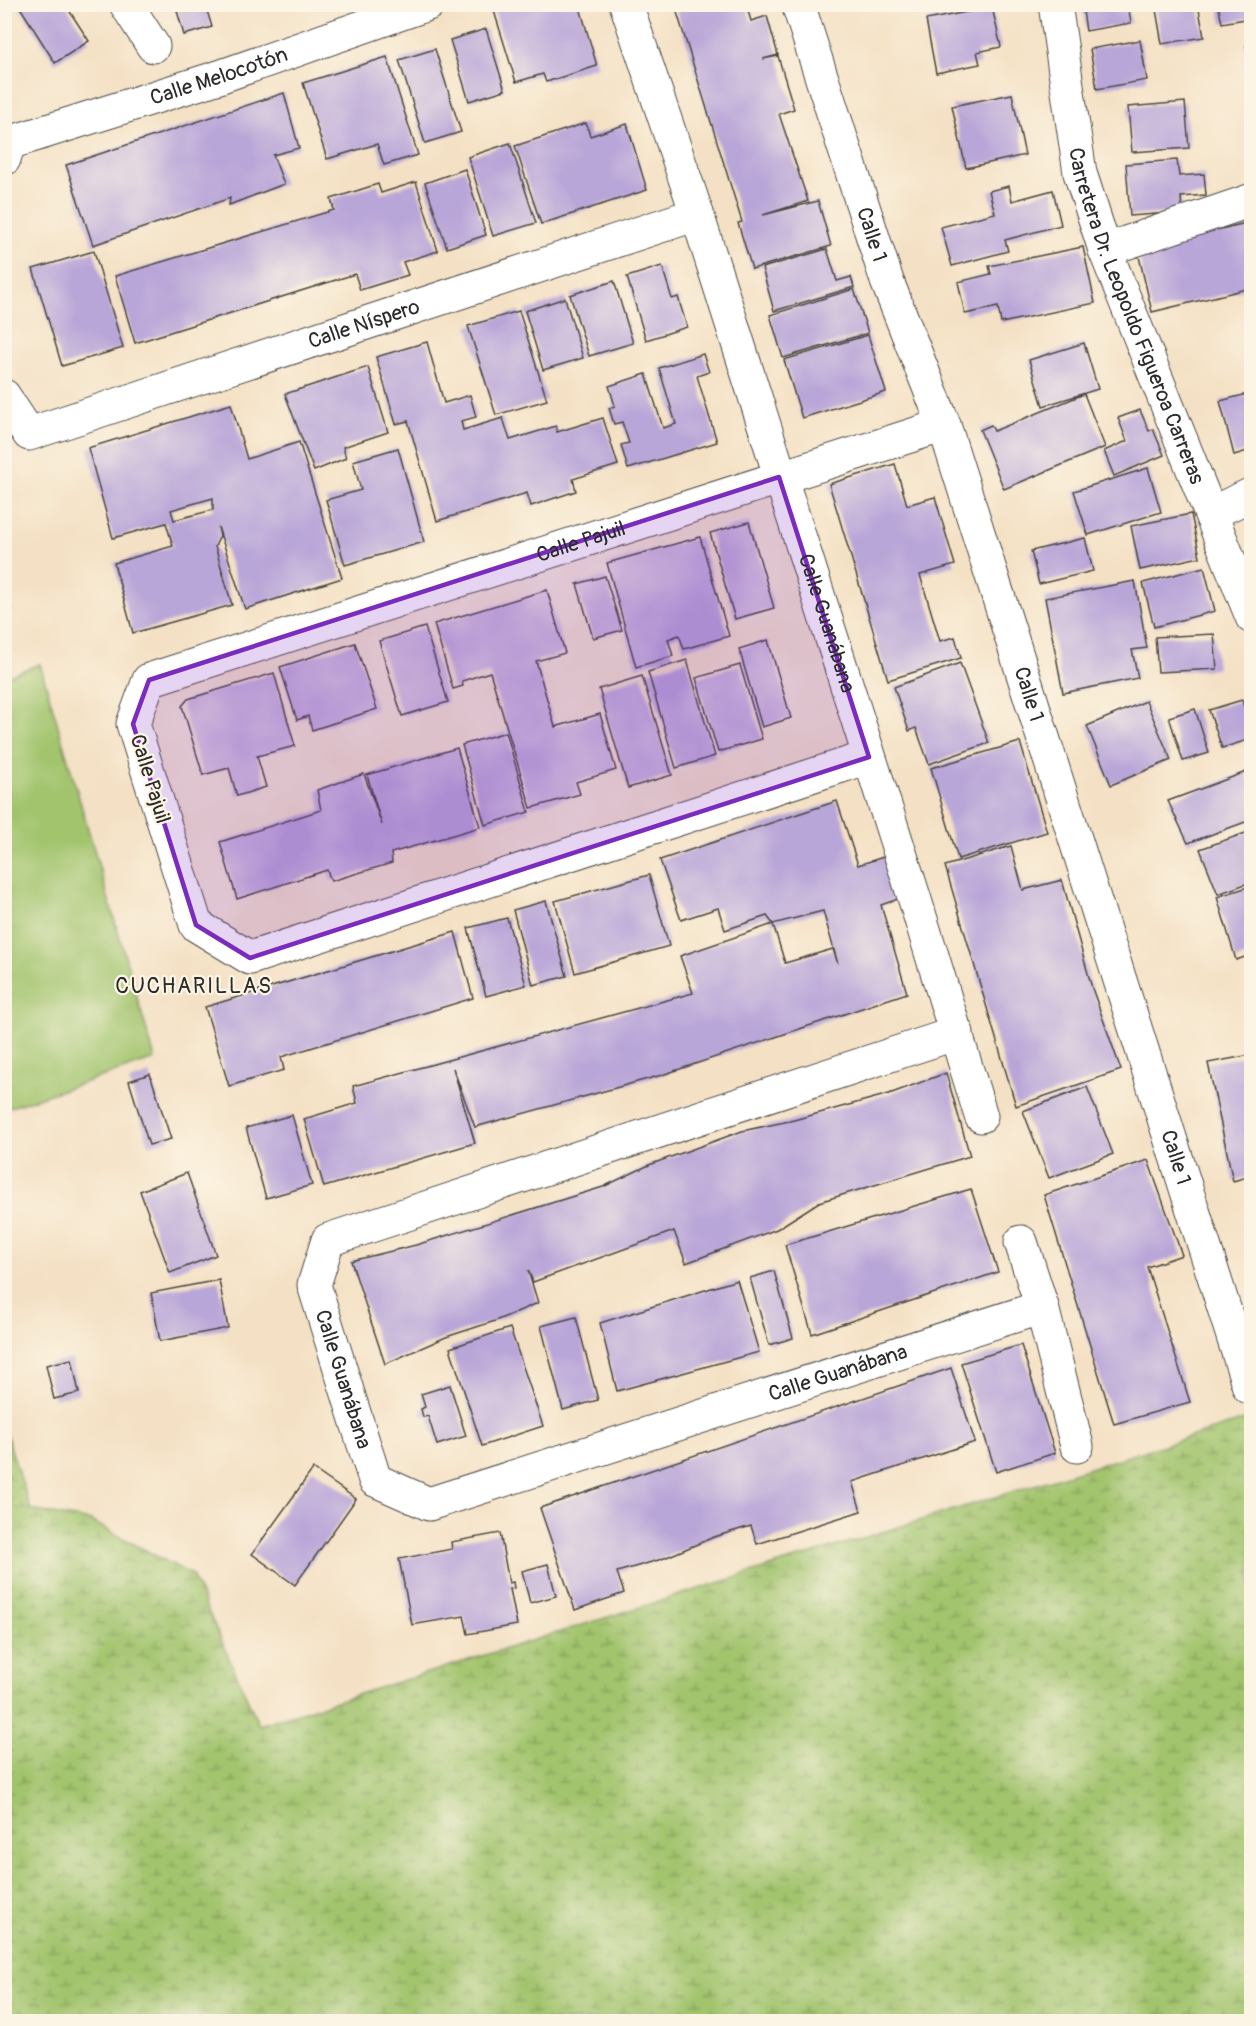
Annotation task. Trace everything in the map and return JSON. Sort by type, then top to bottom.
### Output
[{"type":"street","points":[[126,4],[153,46]]},
{"type":"street","name":"Calle Melocotón","points":[[7,151],[428,4]]},
{"type":"street","points":[[626,4],[697,214]]},
{"type":"street","name":"Calle 1","points":[[798,4],[887,281],[944,425],[1249,1387]]},
{"type":"street","name":"Carretera Dr. Leopoldo Figueroa Carreras","points":[[1055,4],[1080,173],[1105,250],[1212,513],[1245,581],[1251,617]]},
{"type":"street","points":[[1105,250],[1251,200]]},
{"type":"street","name":"Calle Níspero","points":[[4,396],[29,434],[697,214]]},
{"type":"street","name":"Calle Guanábana","points":[[697,214],[957,1033],[981,1116]]},
{"type":"street","name":"Calle Pajuil","points":[[869,757],[250,958],[196,925],[133,724],[149,680],[944,425]]},
{"type":"street","points":[[1212,513],[1251,494]]},
{"type":"street","name":"Calle Guanábana","points":[[957,1033],[328,1240],[314,1285],[371,1470],[375,1480],[429,1504],[1042,1307]]},
{"type":"street","points":[[1020,1242],[1042,1307],[1077,1446]]},
{"type":"highlighted area","points":[[779,477],[869,757],[250,958],[196,925],[133,724],[149,680]]},
{"type":"green space","points":[[40,664],[155,1059],[5,1109],[5,677]]},
{"type":"green space","points":[[1251,1418],[1251,2021],[5,2021],[5,1431],[31,1510],[91,1521],[192,1575],[259,1725]]},
{"type":"building","points":[[18,4],[65,4],[89,41],[55,63]]},
{"type":"building","points":[[175,4],[205,4],[212,27],[184,35]]},
{"type":"building","points":[[516,4],[579,4],[597,66],[546,82],[543,74],[516,82],[494,11]]},
{"type":"building","points":[[680,4],[746,4],[751,21],[767,16],[778,55],[763,59],[778,56],[794,109],[779,114],[808,201],[763,215],[818,201],[831,246],[752,269],[738,223],[742,222],[675,6]]},
{"type":"building","points":[[908,4],[934,4],[934,6],[909,10]]},
{"type":"building","points":[[1082,4],[1128,4],[1131,23],[1086,31]]},
{"type":"building","points":[[1155,4],[1198,4],[1204,37],[1162,44]]},
{"type":"building","points":[[1218,4],[1251,4],[1251,18],[1222,23]]},
{"type":"building","points":[[992,7],[1001,47],[977,52],[980,64],[936,73],[926,20]]},
{"type":"building","points":[[486,29],[505,90],[469,101],[450,40]]},
{"type":"building","points":[[1140,40],[1147,80],[1097,89],[1090,49]]},
{"type":"building","points":[[1251,44],[1251,71],[1250,71],[1246,45]]},
{"type":"building","points":[[435,49],[461,132],[425,143],[399,60]]},
{"type":"building","points":[[387,57],[418,155],[384,165],[377,144],[327,159],[303,83]]},
{"type":"building","points":[[284,93],[299,148],[273,155],[284,184],[229,205],[230,198],[93,245],[66,165]]},
{"type":"building","points":[[1012,94],[1025,155],[966,168],[952,106]]},
{"type":"building","points":[[1185,102],[1189,148],[1132,152],[1128,107]]},
{"type":"building","points":[[586,123],[590,136],[627,124],[647,190],[541,224],[515,146]]},
{"type":"building","points":[[510,143],[536,223],[493,236],[468,157]]},
{"type":"building","points":[[1177,160],[1179,176],[1204,174],[1206,195],[1181,197],[1182,212],[1130,216],[1126,164]]},
{"type":"building","points":[[465,169],[486,235],[447,248],[425,183]]},
{"type":"building","points":[[416,182],[438,251],[403,262],[408,275],[360,290],[355,274],[135,343],[115,276],[334,210],[331,199],[378,184],[381,193]]},
{"type":"building","points":[[1009,186],[1012,201],[1053,190],[1061,225],[1005,240],[1008,251],[952,266],[941,227],[995,213],[989,191]]},
{"type":"building","points":[[1251,222],[1251,288],[1152,312],[1137,248]]},
{"type":"building","points":[[1083,247],[1095,303],[1001,323],[998,307],[965,314],[958,282],[991,274],[989,266]]},
{"type":"building","points":[[827,249],[837,281],[851,277],[854,287],[774,311],[762,268]]},
{"type":"building","points":[[94,251],[123,348],[62,366],[33,269]]},
{"type":"building","points":[[662,266],[672,299],[678,297],[687,327],[646,340],[627,277]]},
{"type":"building","points":[[614,281],[633,343],[589,356],[570,295]]},
{"type":"building","points":[[854,289],[868,333],[783,358],[770,315]]},
{"type":"building","points":[[565,298],[583,358],[543,370],[525,311]]},
{"type":"building","points":[[519,311],[547,400],[496,415],[468,326]]},
{"type":"building","points":[[868,335],[886,392],[802,418],[784,360]]},
{"type":"building","points":[[427,342],[444,403],[470,395],[476,417],[461,421],[463,430],[503,418],[510,440],[556,426],[557,432],[603,418],[618,465],[573,479],[576,491],[531,506],[527,493],[437,521],[408,421],[396,424],[376,357]]},
{"type":"building","points":[[1084,343],[1098,389],[1043,406],[1029,360]]},
{"type":"building","points":[[703,354],[709,372],[697,376],[717,442],[628,469],[621,445],[629,443],[622,422],[614,424],[609,408],[615,406],[609,386],[646,374],[663,428],[676,424],[659,368]]},
{"type":"building","points":[[368,367],[388,432],[343,447],[346,458],[314,471],[285,394]]},
{"type":"building","points":[[1251,393],[1251,450],[1234,455],[1220,401]]},
{"type":"building","points":[[1084,394],[1105,447],[1004,489],[980,430],[991,425],[994,431]]},
{"type":"building","points":[[231,404],[247,459],[299,442],[342,578],[245,609],[218,527],[220,536],[215,546],[232,605],[133,633],[114,563],[173,546],[166,523],[113,538],[88,448]],"holes":[[[213,498],[213,510],[174,520],[171,510]]]},
{"type":"building","points":[[1140,410],[1149,431],[1153,429],[1164,455],[1114,476],[1104,451],[1127,441],[1118,418]]},
{"type":"building","points":[[398,448],[424,542],[345,565],[326,500],[361,490],[353,461]]},
{"type":"building","points":[[895,464],[907,505],[935,497],[955,565],[920,575],[940,641],[955,637],[961,658],[888,680],[829,484]]},
{"type":"building","points":[[1148,468],[1161,512],[1088,535],[1074,491]]},
{"type":"building","points":[[1191,514],[1200,557],[1140,570],[1131,526]]},
{"type":"building","points":[[749,522],[774,608],[735,619],[710,533]]},
{"type":"building","points":[[700,537],[729,636],[684,649],[679,635],[668,639],[673,656],[636,667],[607,563]]},
{"type":"building","points":[[1085,538],[1093,571],[1039,584],[1031,551]]},
{"type":"building","points":[[1204,567],[1215,611],[1154,627],[1143,583]]},
{"type":"building","points":[[605,576],[622,630],[593,638],[577,584]]},
{"type":"building","points":[[1135,581],[1147,648],[1132,650],[1138,678],[1063,693],[1045,598]]},
{"type":"building","points":[[4,588],[12,611],[4,613]]},
{"type":"building","points":[[547,590],[565,653],[536,661],[555,727],[600,714],[616,770],[576,782],[580,794],[531,808],[490,672],[462,681],[463,686],[453,689],[434,624]]},
{"type":"building","points":[[425,627],[448,702],[402,716],[379,641]]},
{"type":"building","points":[[1214,634],[1217,669],[1158,672],[1155,637]]},
{"type":"building","points":[[768,640],[791,718],[762,727],[739,649]]},
{"type":"building","points":[[355,643],[377,709],[312,730],[308,716],[297,720],[280,667]]},
{"type":"building","points":[[687,660],[715,756],[676,768],[648,672]]},
{"type":"building","points":[[960,663],[989,743],[929,764],[916,728],[909,731],[894,687]]},
{"type":"building","points":[[740,665],[762,739],[718,752],[696,678]]},
{"type":"building","points":[[274,673],[295,746],[257,756],[266,787],[237,796],[229,768],[203,775],[182,706],[188,699]]},
{"type":"building","points":[[642,676],[672,775],[628,788],[599,689]]},
{"type":"building","points":[[1242,700],[1251,730],[1251,739],[1222,748],[1209,710]]},
{"type":"building","points":[[1146,701],[1171,760],[1111,785],[1087,726]]},
{"type":"building","points":[[1195,709],[1209,753],[1183,761],[1169,717]]},
{"type":"building","points":[[506,732],[529,812],[485,825],[462,745]]},
{"type":"building","points":[[1020,742],[1047,832],[958,859],[931,768]]},
{"type":"building","points":[[457,748],[480,827],[391,853],[392,863],[331,881],[327,870],[237,899],[220,842],[321,810],[317,790],[364,774],[382,825],[367,775]]},
{"type":"building","points":[[1246,772],[1251,787],[1251,820],[1188,843],[1168,801]]},
{"type":"building","points":[[837,801],[858,865],[887,856],[901,898],[881,905],[907,993],[662,1075],[475,1127],[453,1068],[475,1143],[324,1187],[304,1119],[357,1103],[353,1086],[693,993],[680,956],[773,924],[767,916],[725,930],[718,908],[681,920],[660,860]],"holes":[[[823,911],[838,964],[833,949],[785,963],[773,924]]]},
{"type":"building","points":[[1251,831],[1251,882],[1218,894],[1200,849]]},
{"type":"building","points":[[1011,846],[1023,890],[1062,880],[1092,988],[1121,1070],[1016,1106],[945,866]]},
{"type":"building","points":[[649,875],[669,946],[575,973],[555,901]]},
{"type":"building","points":[[1251,886],[1251,955],[1236,960],[1217,897]]},
{"type":"building","points":[[546,901],[567,976],[533,985],[513,910]]},
{"type":"building","points":[[507,918],[526,985],[486,996],[468,928]]},
{"type":"building","points":[[455,932],[473,998],[281,1057],[284,1070],[229,1086],[205,1007]]},
{"type":"building","points":[[1251,1055],[1251,1176],[1233,1181],[1208,1063]]},
{"type":"building","points":[[946,1073],[970,1156],[819,1202],[777,1229],[686,1263],[674,1231],[533,1282],[528,1270],[538,1303],[495,1321],[446,1337],[385,1364],[351,1261],[416,1245],[603,1187],[649,1165],[742,1131],[794,1120],[889,1094]]},
{"type":"building","points":[[150,1074],[171,1139],[149,1145],[129,1081]]},
{"type":"building","points":[[1087,1087],[1113,1154],[1049,1178],[1023,1111]]},
{"type":"building","points":[[292,1115],[312,1185],[266,1198],[246,1128]]},
{"type":"building","points":[[1148,1160],[1182,1255],[1147,1267],[1190,1402],[1114,1424],[1044,1195]]},
{"type":"building","points":[[187,1173],[216,1255],[170,1273],[140,1191]]},
{"type":"building","points":[[971,1189],[998,1272],[812,1334],[785,1245]]},
{"type":"building","points":[[774,1271],[793,1338],[769,1345],[750,1278]]},
{"type":"building","points":[[219,1280],[228,1328],[160,1341],[151,1293]]},
{"type":"building","points":[[737,1280],[759,1352],[617,1391],[600,1323]]},
{"type":"building","points":[[576,1317],[598,1400],[563,1410],[541,1326]]},
{"type":"building","points":[[510,1328],[543,1426],[482,1446],[450,1348]]},
{"type":"building","points":[[1021,1345],[1055,1453],[996,1472],[961,1363]]},
{"type":"building","points":[[72,1359],[79,1393],[54,1399],[46,1365]]},
{"type":"building","points":[[951,1368],[975,1442],[852,1482],[861,1511],[757,1544],[751,1526],[714,1537],[662,1559],[617,1572],[624,1593],[575,1610],[540,1508]]},
{"type":"building","points":[[450,1385],[466,1436],[437,1445],[428,1416],[423,1417],[421,1409],[425,1407],[421,1394]]},
{"type":"building","points":[[313,1469],[356,1499],[295,1585],[252,1554]]},
{"type":"building","points":[[500,1533],[509,1583],[513,1582],[514,1588],[510,1589],[517,1625],[468,1634],[464,1616],[412,1625],[399,1559],[452,1549],[451,1542]]},
{"type":"building","points":[[548,1564],[556,1596],[530,1603],[522,1571]]},
{"type":"district","name":"CUCHARILLAS","points":[[194,986]]}]
